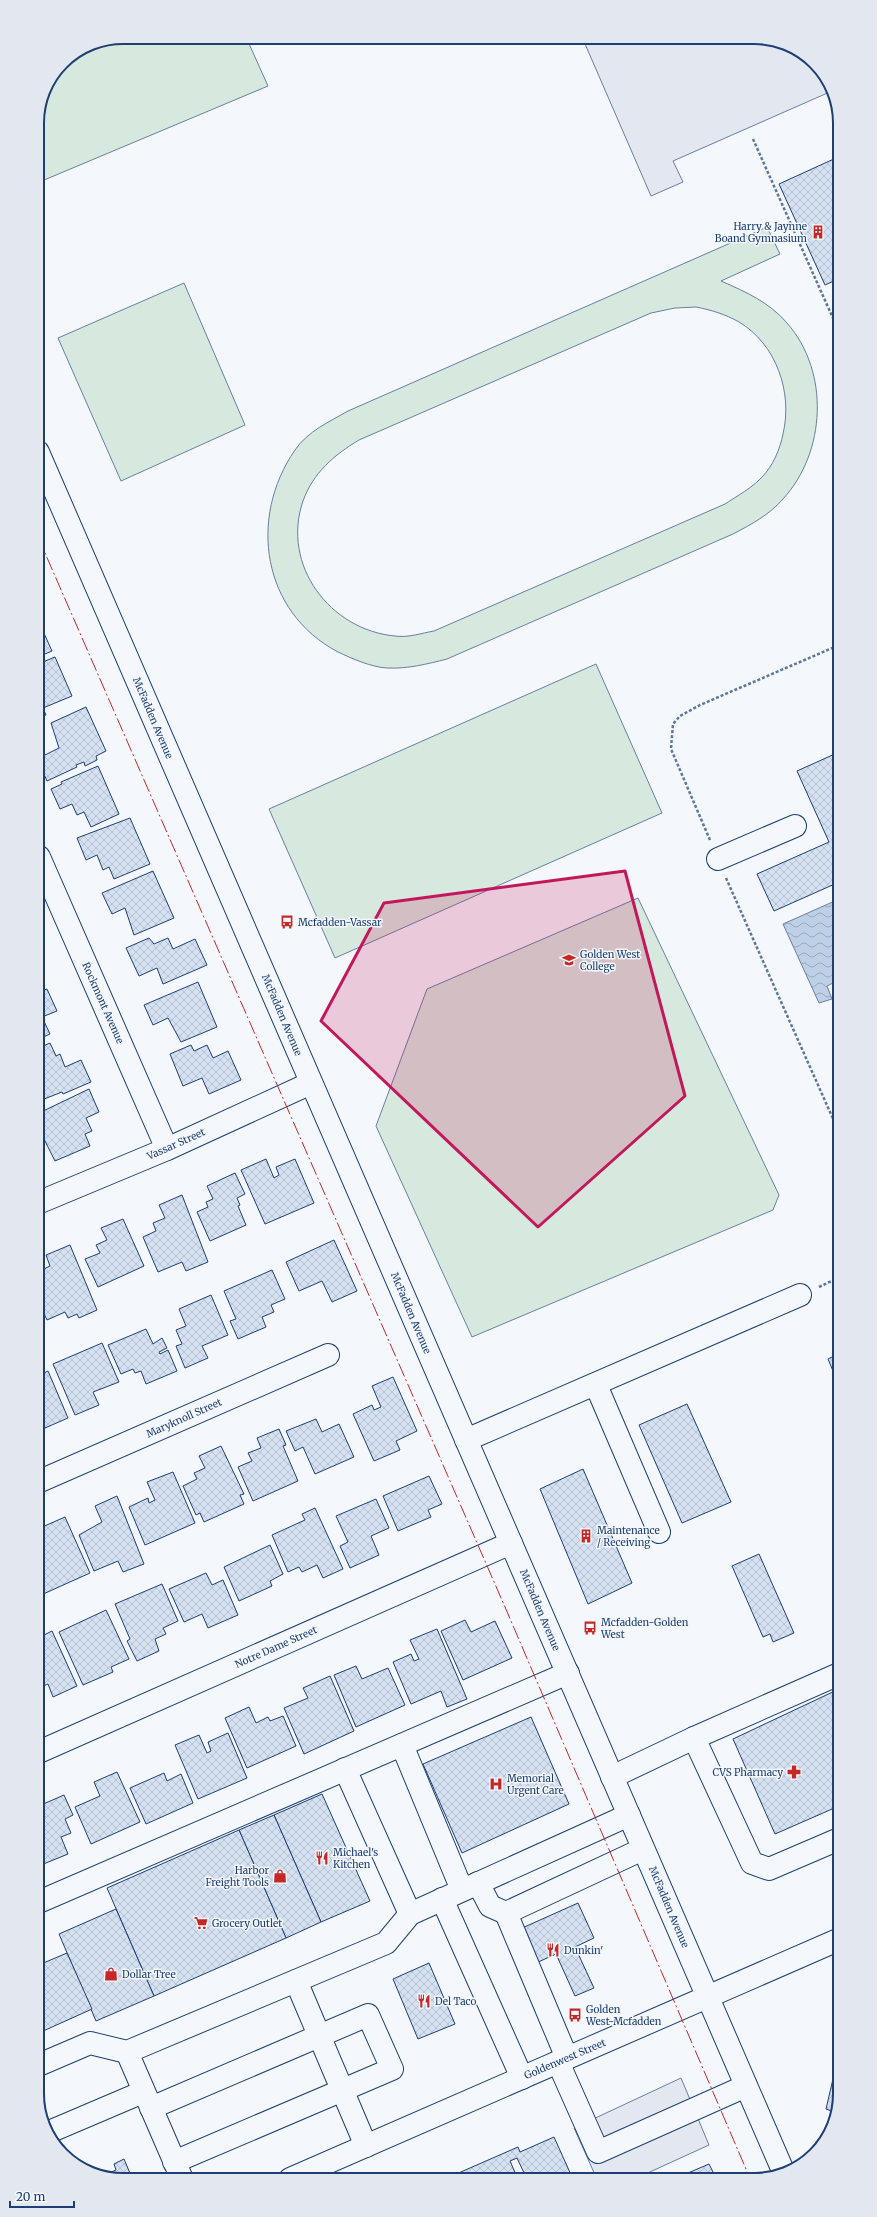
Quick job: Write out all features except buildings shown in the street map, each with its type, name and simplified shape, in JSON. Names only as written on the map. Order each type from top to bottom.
[{"type":"street","name":"McFadden Avenue","points":[[44,466],[782,2168]]},
{"type":"street","points":[[718,859],[795,826]]},
{"type":"street","name":"Rockmont Avenue","points":[[44,869],[167,1149]]},
{"type":"street","name":"Vassar Street","points":[[44,1200],[167,1149],[311,1083]]},
{"type":"street","points":[[466,1440],[596,1385],[800,1295]]},
{"type":"street","name":"Maryknoll Street","points":[[44,1479],[328,1355]]},
{"type":"street","points":[[596,1385],[660,1532]]},
{"type":"street","name":"Notre Dame Street","points":[[44,1750],[511,1543]]},
{"type":"street","points":[[44,1900],[568,1674]]},
{"type":"street","points":[[612,1777],[694,1738],[833,1677]]},
{"type":"street","points":[[694,1738],[752,1863],[770,1869],[833,1842]]},
{"type":"street","points":[[402,1745],[470,1886],[490,1906],[506,1913],[598,2152],[746,2086]]},
{"type":"street","points":[[345,1769],[410,1914]]},
{"type":"street","points":[[44,2063],[90,2042],[127,2052],[386,1943],[410,1914],[629,1815]]},
{"type":"street","points":[[506,1913],[643,1848]]},
{"type":"street","points":[[442,1899],[522,2078]]},
{"type":"street","name":"Goldenwest Street","points":[[304,2173],[833,1942]]},
{"type":"street","points":[[296,1981],[366,2146]]},
{"type":"street","points":[[53,2131],[147,2100],[368,2015],[392,2069],[343,2090],[178,2171],[147,2100],[127,2052]]},
{"type":"path","points":[[753,139],[833,318]]},
{"type":"highlighted area","points":[[625,871],[685,1096],[538,1227],[321,1021],[384,903]]},
{"type":"shaded area","points":[[123,44],[249,44],[268,86],[44,180],[44,118],[50,93],[60,75],[67,67],[75,60],[93,50]]},
{"type":"shaded area","points":[[585,44],[759,44],[775,47],[794,55],[802,60],[820,79],[827,93],[673,161],[683,182],[651,196]]},
{"type":"shaded area","points":[[767,227],[780,254],[721,281],[765,303],[787,323],[801,343],[811,365],[816,388],[817,412],[814,436],[808,459],[797,480],[778,505],[753,523],[733,534],[447,659],[417,666],[387,668],[356,660],[338,652],[312,635],[293,613],[279,588],[270,562],[268,533],[271,505],[280,477],[295,450],[306,437],[348,411]],"holes":[[[696,307],[728,317],[739,322],[752,331],[763,343],[779,370],[786,402],[783,434],[780,446],[770,468],[749,488],[725,504],[434,631],[410,636],[395,636],[371,631],[350,621],[332,608],[316,590],[305,570],[299,548],[298,525],[303,501],[312,482],[325,466],[341,452],[359,440],[651,313],[675,308]]]},
{"type":"shaded area","points":[[184,283],[245,425],[121,481],[58,338]]},
{"type":"shaded area","points":[[596,664],[662,813],[335,958],[269,809]]},
{"type":"shaded area","points":[[638,898],[779,1195],[773,1210],[472,1337],[376,1126],[427,989]]},
{"type":"shaded area","points":[[681,2078],[709,2145],[648,2173],[594,2173],[574,2128]]},
{"type":"water","points":[[833,902],[833,983],[827,986],[832,999],[819,1003],[783,924]]},
{"type":"power","points":[[44,551],[505,1607],[748,2173]]},
{"type":"place","name":"Harry & Jaynne Boand Gymnasium","points":[[818,232]]},
{"type":"place","name":"Mcfadden-Vassar","points":[[287,922]]},
{"type":"place","name":"Golden West College","points":[[569,960]]},
{"type":"place","name":"Maintenance / Receiving","points":[[586,1536]]},
{"type":"place","name":"Mcfadden-Golden West","points":[[590,1628]]},
{"type":"place","name":"CVS Pharmacy","points":[[794,1772]]},
{"type":"place","name":"Memorial Urgent Care","points":[[496,1784]]},
{"type":"place","name":"Michael's Kitchen","points":[[322,1858]]},
{"type":"place","name":"Harbor Freight Tools","points":[[280,1876]]},
{"type":"place","name":"Grocery Outlet","points":[[201,1923]]},
{"type":"place","name":"Dunkin'","points":[[553,1950]]},
{"type":"place","name":"Dollar Tree","points":[[111,1974]]},
{"type":"place","name":"Del Taco","points":[[424,2001]]},
{"type":"place","name":"Golden West-Mcfadden","points":[[575,2015]]}]
